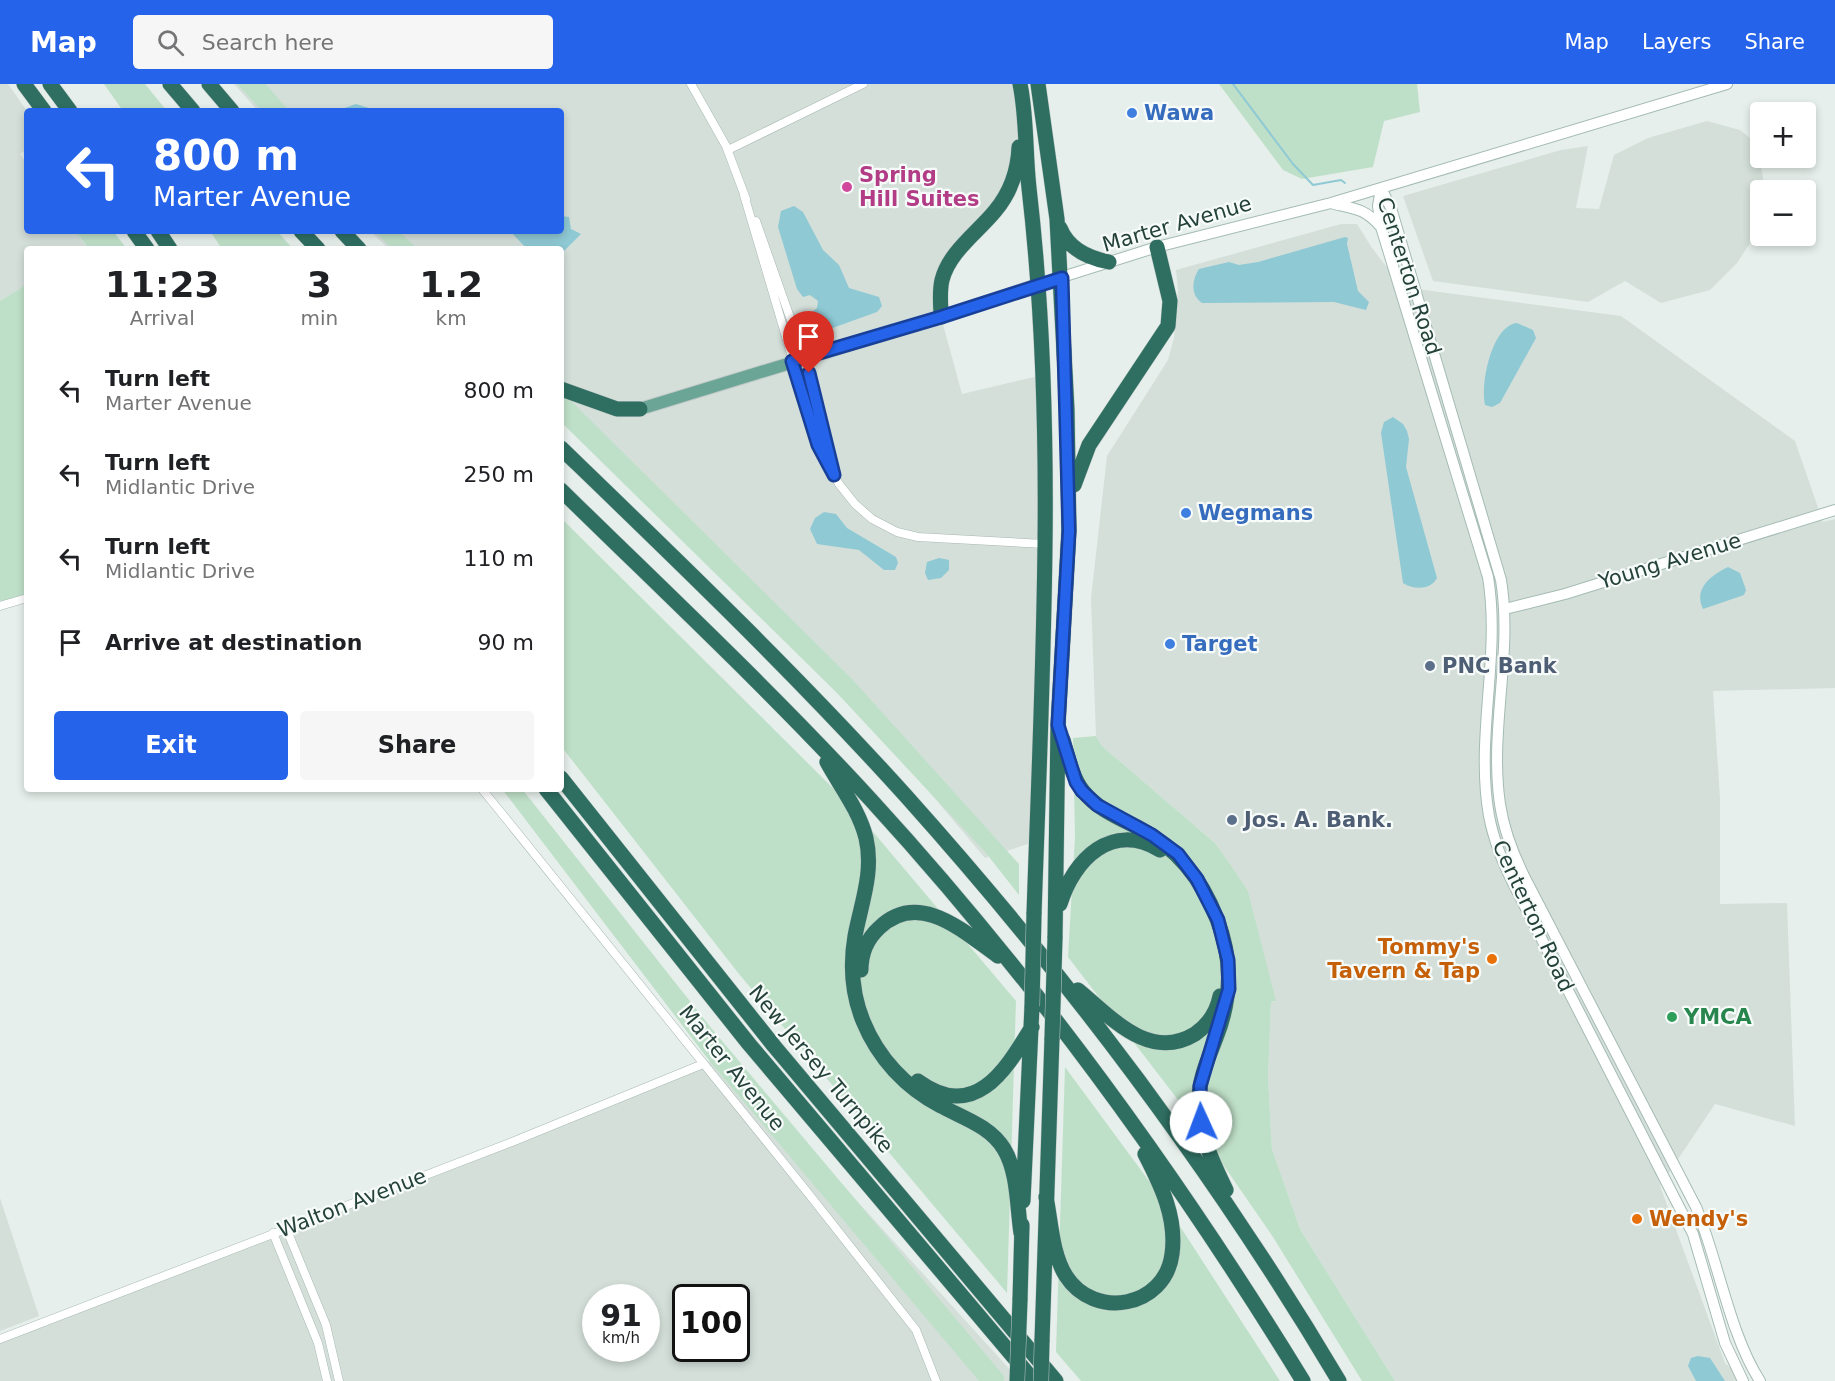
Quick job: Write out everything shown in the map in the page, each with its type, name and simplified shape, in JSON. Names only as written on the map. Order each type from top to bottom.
[{"type":"highway","points":[[24,84],[42,108]]},
{"type":"highway","points":[[50,84],[68,108]]},
{"type":"highway","points":[[170,84],[190,108]]},
{"type":"highway","points":[[209,84],[229,108]]},
{"type":"highway","points":[[1017,1381],[1032,1027],[1045,544],[1044,357],[1040,284],[1020,84]]},
{"type":"highway","points":[[1038,84],[1057,219],[1062,278],[1069,506],[1058,725],[1055,933],[1041,1381]]},
{"type":"highway","points":[[941,317],[941,288],[947,268],[962,246],[995,212],[1012,183],[1019,152],[1023,100]]},
{"type":"highway","points":[[1057,219],[1067,242],[1088,256],[1109,262]]},
{"type":"highway","points":[[304,234],[315,246]]},
{"type":"highway","points":[[345,234],[356,246]]},
{"type":"highway","points":[[1069,506],[1077,472],[1089,445],[1168,326],[1170,301],[1157,247]]},
{"type":"highway","points":[[564,390],[617,409],[640,409]]},
{"type":"highway","points":[[564,451],[792,675],[863,749],[1056,970],[1129,1066],[1246,1233],[1339,1381]]},
{"type":"highway","points":[[564,493],[817,743],[916,851],[1018,972],[1124,1111],[1222,1252],[1303,1381]]},
{"type":"highway","points":[[1058,725],[1076,782],[1082,791],[1097,805],[1152,835],[1178,854],[1197,879],[1218,920],[1228,960],[1229,989],[1217,1035],[1204,1069],[1199,1104],[1204,1138],[1210,1155],[1246,1233]]},
{"type":"highway","points":[[817,743],[850,801],[866,838],[868,876],[852,962],[854,988],[864,1023],[883,1056],[909,1086],[925,1098],[978,1125],[993,1136],[1004,1149],[1011,1164],[1022,1233]]},
{"type":"highway","name":"New Jersey Turnpike","points":[[564,782],[732,995],[1056,1381]]},
{"type":"highway","name":"New Jersey Turnpike","points":[[548,792],[749,1044],[1034,1381]]},
{"type":"highway","points":[[1055,933],[1064,891],[1071,876],[1086,858],[1105,844],[1120,840],[1150,844],[1177,863],[1198,894],[1220,950],[1221,988],[1218,1004],[1201,1030],[1173,1043],[1158,1043],[1129,1032],[1056,970]]},
{"type":"highway","points":[[1018,972],[948,920],[919,912],[893,918],[871,937],[864,950],[861,982],[871,1017],[889,1050],[912,1077],[938,1093],[952,1096],[967,1095],[992,1083],[1011,1061],[1032,1027]]},
{"type":"highway","points":[[1046,1197],[1059,1261],[1073,1285],[1083,1294],[1096,1300],[1123,1303],[1149,1293],[1159,1283],[1172,1255],[1171,1222],[1161,1187],[1124,1111]]},
{"type":"main road","name":"Marter Avenue","points":[[640,409],[941,317],[1157,247],[1331,203],[1727,84]]},
{"type":"main road","name":"Centerton Road","points":[[1381,188],[1378,206],[1381,227],[1488,577],[1493,629],[1486,783],[1489,816],[1497,846],[1516,889],[1693,1234],[1725,1343],[1743,1381]]},
{"type":"main road","name":"Centerton Road","points":[[1381,188],[1391,208],[1498,566],[1505,609],[1498,770],[1500,803],[1506,834],[1525,878],[1696,1207],[1711,1242],[1738,1335],[1760,1381]]},
{"type":"main road","points":[[1331,203],[1365,212],[1373,216],[1381,227]]},
{"type":"main road","name":"Young Avenue","points":[[1505,609],[1565,594],[1835,510]]},
{"type":"main road","points":[[1693,1234],[1704,1246],[1715,1283],[1725,1290]]},
{"type":"street","points":[[691,84],[728,150],[834,475]]},
{"type":"street","points":[[728,150],[863,84]]},
{"type":"street","points":[[744,195],[764,240],[781,295],[818,445],[834,475],[855,504],[872,519],[897,532],[918,537],[1045,544]]},
{"type":"street","points":[[0,606],[24,599]]},
{"type":"street","name":"Marter Avenue","points":[[484,792],[916,1330],[936,1381]]},
{"type":"street","name":"Walton Avenue","points":[[0,1339],[569,1120],[703,1064]]},
{"type":"street","points":[[273,1233],[310,1319],[326,1379],[338,1378],[326,1325],[286,1228]]},
{"type":"shaded area","points":[[0,84],[8,84],[25,108],[24,151],[20,154],[24,160],[24,234],[77,234],[86,246],[24,246],[24,286],[0,301]]},
{"type":"shaded area","points":[[234,84],[1020,84],[1019,136],[1012,183],[953,258],[941,317],[962,394],[1043,375],[1037,841],[985,858],[921,782],[814,665],[564,422],[564,246],[386,246],[373,234],[564,234],[564,108],[255,108]]},
{"type":"shaded area","points":[[1707,121],[1740,130],[1750,138],[1750,168],[1761,168],[1763,178],[1763,180],[1750,180],[1750,243],[1737,263],[1710,290],[1661,303],[1625,281],[1588,302],[1433,281],[1403,196],[1561,150],[1588,146],[1576,208],[1599,209],[1614,155],[1648,138]]},
{"type":"shaded area","points":[[1341,224],[1357,224],[1402,287],[1621,316],[1795,441],[1823,522],[1835,519],[1835,688],[1713,691],[1720,798],[1720,904],[1787,903],[1795,1126],[1715,1104],[1660,1186],[1725,1363],[1746,1381],[1395,1381],[1300,1229],[1272,1149],[1268,1077],[1271,1002],[1275,1002],[1248,891],[1215,843],[1102,746],[1096,736],[1091,598],[1107,456],[1168,360],[1174,338],[1178,290],[1176,270]]},
{"type":"shaded area","points":[[728,1053],[809,1148],[1013,1373],[1013,1381],[0,1381],[0,1339],[653,1086]]},
{"type":"shaded area","points":[[0,1198],[39,1316],[0,1331]]},
{"type":"green space","points":[[104,84],[145,84],[165,108],[121,108]]},
{"type":"green space","points":[[237,84],[266,84],[286,108],[259,108]]},
{"type":"green space","points":[[1219,84],[1417,84],[1420,112],[1384,121],[1373,167],[1302,179],[1283,170]]},
{"type":"green space","points":[[77,234],[115,234],[125,246],[85,246]]},
{"type":"green space","points":[[212,234],[280,234],[290,246],[220,246]]},
{"type":"green space","points":[[378,234],[401,234],[415,246],[389,246]]},
{"type":"green space","points":[[24,286],[24,599],[0,606],[0,301]]},
{"type":"green space","points":[[564,397],[568,398],[852,679],[1019,864],[1019,895],[986,853],[837,693],[564,425]]},
{"type":"green space","points":[[564,521],[852,807],[1016,1001],[1007,1293],[739,974],[564,750]]},
{"type":"green space","points":[[1096,736],[1102,746],[1215,843],[1248,891],[1276,1001],[1271,1002],[1268,1077],[1272,1149],[1300,1229],[1395,1381],[1362,1381],[1273,1237],[1182,1105],[1068,957],[1075,837],[1073,738]]},
{"type":"green space","points":[[504,792],[524,792],[712,1029],[1004,1376],[1004,1381],[979,1381],[711,1063]]},
{"type":"green space","points":[[1065,1067],[1163,1200],[1280,1381],[1081,1381],[1056,1352]]},
{"type":"water","points":[[356,104],[369,108],[345,108]]},
{"type":"water","points":[[794,206],[803,212],[823,250],[839,265],[849,288],[879,297],[882,306],[877,312],[824,331],[813,322],[812,312],[817,308],[818,301],[810,295],[803,297],[797,289],[778,227],[781,211]]},
{"type":"water","points":[[564,216],[569,217],[571,229],[581,234],[564,251],[564,246],[524,246],[513,234],[564,234]]},
{"type":"water","points":[[1348,238],[1347,244],[1358,291],[1369,302],[1366,310],[1334,302],[1202,303],[1195,296],[1194,282],[1199,269],[1229,262],[1239,265],[1258,262]]},
{"type":"water","points":[[1517,323],[1533,330],[1536,338],[1500,403],[1492,407],[1485,405],[1486,370],[1495,344],[1508,326]]},
{"type":"water","points":[[1393,417],[1403,424],[1407,431],[1409,439],[1406,467],[1437,578],[1431,585],[1422,588],[1403,583],[1381,433],[1384,422]]},
{"type":"water","points":[[824,512],[836,514],[847,528],[896,557],[898,563],[895,570],[884,570],[859,550],[817,544],[810,529],[815,518]]},
{"type":"water","points":[[939,558],[949,560],[949,570],[941,578],[928,580],[925,573],[927,562]]},
{"type":"water","points":[[1728,567],[1740,573],[1746,590],[1744,595],[1703,609],[1700,595],[1702,589],[1710,578]]},
{"type":"water","points":[[1698,1356],[1710,1358],[1725,1381],[1696,1381],[1688,1366],[1691,1358]]},
{"type":"waterway","points":[[1233,84],[1293,164],[1313,185],[1341,180],[1345,183]]},
{"type":"place","name":"Wawa","points":[[1132,113]]},
{"type":"place","name":"Spring Hill Suites","points":[[847,187]]},
{"type":"place","name":"Wegmans","points":[[1186,513]]},
{"type":"place","name":"Target","points":[[1170,644]]},
{"type":"place","name":"PNC Bank","points":[[1430,666]]},
{"type":"place","name":"Jos. A. Bank.","points":[[1232,820]]},
{"type":"place","name":"Tommy's Tavern & Tap","points":[[1492,959]]},
{"type":"place","name":"YMCA","points":[[1672,1017]]},
{"type":"place","name":"Wendy's","points":[[1637,1219]]},
{"type":"route","points":[[809,373],[824,426],[834,475],[818,445],[792,361],[1062,278],[1069,531],[1058,725],[1076,782],[1082,791],[1097,805],[1152,835],[1178,854],[1197,879],[1218,920],[1228,960],[1229,989],[1227,1004],[1200,1086],[1201,1122]]}]
